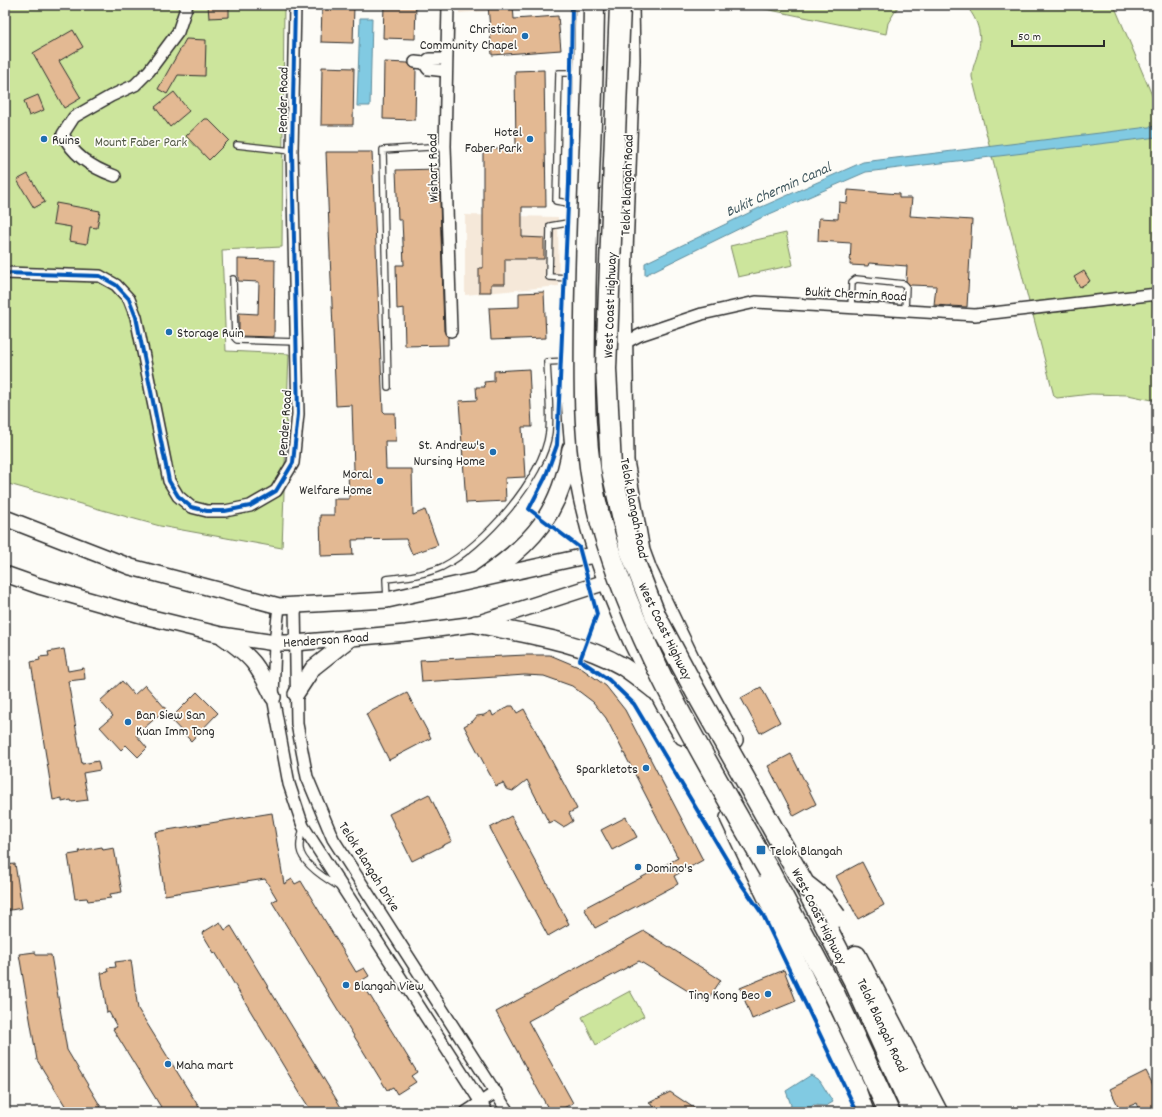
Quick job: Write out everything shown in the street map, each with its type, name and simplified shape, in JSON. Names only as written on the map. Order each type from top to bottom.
[{"type":"highway","name":"West Coast Highway","points":[[594,5],[586,238],[584,379],[590,471],[601,522],[620,586],[654,661],[834,993],[889,1112]]},
{"type":"highway","name":"West Coast Highway","points":[[620,5],[606,369],[611,467],[630,550],[656,617],[726,747],[804,884],[856,985],[913,1112]]},
{"type":"highway","points":[[627,5],[630,27]]},
{"type":"highway","points":[[804,884],[822,899],[836,917],[936,1112]]},
{"type":"main road","points":[[584,5],[577,204],[572,278],[570,361],[573,435],[579,482],[598,555],[607,582],[656,692],[715,790],[856,1087],[865,1112]]},
{"type":"main road","name":"Telok Blangah Road","points":[[630,5],[631,60],[625,197],[623,344],[625,461],[641,550],[648,570],[695,668],[837,927],[924,1112]]},
{"type":"main road","points":[[482,578],[517,552],[531,539],[545,520],[562,488],[573,435]]},
{"type":"main road","points":[[5,518],[131,567],[279,606],[387,600],[482,578],[598,555],[641,550]]},
{"type":"main road","name":"Henderson Road","points":[[5,574],[148,617],[221,635],[275,643],[295,643],[406,633],[476,624],[648,570]]},
{"type":"main road","points":[[476,624],[537,636],[583,648],[622,666],[656,692]]},
{"type":"main road","points":[[221,635],[256,663],[273,697]]},
{"type":"main road","points":[[296,694],[313,668],[351,638]]},
{"type":"main road","points":[[715,790],[716,778],[723,768],[734,762],[746,762]]},
{"type":"street","points":[[115,176],[80,158],[69,147],[63,134],[74,117],[111,96],[136,85],[178,32],[187,5]]},
{"type":"street","name":"Pender Road","points":[[5,273],[100,276],[116,285],[129,299],[136,317],[169,480],[178,496],[191,506],[207,512],[225,511],[250,506],[276,491],[293,463],[298,414],[292,151],[295,5]]},
{"type":"street","name":"Wishart Road","points":[[448,5],[446,59],[446,146],[451,331]]},
{"type":"street","points":[[446,59],[429,59],[420,63],[428,69],[446,71]]},
{"type":"street","name":"Bukit Chermin Road","points":[[570,379],[578,369],[588,362],[640,335],[702,314],[756,302],[851,309],[975,315],[1050,308],[1157,294]]},
{"type":"street","points":[[279,606],[275,643],[273,697],[289,784],[303,826],[347,892],[484,1107]]},
{"type":"street","name":"Telok Blangah Drive","points":[[295,606],[297,724],[307,776],[333,839],[508,1112]]},
{"type":"street","points":[[466,1112],[484,1107],[496,1092]]},
{"type":"lane","points":[[577,204],[556,200],[559,73],[582,73]]},
{"type":"lane","points":[[237,145],[292,151]]},
{"type":"lane","points":[[388,387],[383,150],[446,146]]},
{"type":"lane","points":[[572,278],[549,277],[550,226],[575,222]]},
{"type":"lane","points":[[233,279],[235,338],[237,340],[297,342]]},
{"type":"lane","points":[[851,309],[852,282],[856,279],[904,284],[906,286],[905,311]]},
{"type":"lane","points":[[387,600],[386,579],[420,575],[442,566],[468,549],[516,500],[530,481],[542,458],[549,432],[547,362],[570,361]]},
{"type":"lane","points":[[303,826],[300,850],[309,864],[320,875],[347,892]]},
{"type":"shaded area","points":[[459,5],[567,5],[567,6],[459,13]]},
{"type":"shaded area","points":[[465,215],[558,217],[559,286],[465,295]]},
{"type":"green space","name":"Mount Faber Park","points":[[5,5],[284,5],[282,247],[222,250],[226,351],[289,354],[282,548],[160,526],[5,483]]},
{"type":"green space","points":[[746,5],[899,5],[888,23],[886,34]]},
{"type":"green space","points":[[965,5],[1114,5],[1157,107],[1157,291],[1030,306],[972,77],[980,39],[976,21]]},
{"type":"green space","points":[[786,233],[793,265],[738,277],[730,246]]},
{"type":"green space","points":[[1157,300],[1157,401],[1128,395],[1091,394],[1057,398],[1054,396],[1033,315]]},
{"type":"green space","points":[[630,991],[644,1016],[596,1045],[582,1017]]},
{"type":"water","points":[[360,18],[372,18],[370,106],[357,106]]},
{"type":"water","points":[[1157,126],[1157,137],[866,172],[765,216],[645,275],[645,263],[759,208],[863,162]]},
{"type":"water","points":[[811,1075],[820,1081],[833,1102],[826,1106],[813,1105],[806,1112],[789,1112],[791,1105],[786,1091]]},
{"type":"building","points":[[208,5],[229,5],[229,17],[209,18]]},
{"type":"building","points":[[322,5],[354,5],[353,43],[321,42]]},
{"type":"building","points":[[384,5],[416,5],[415,39],[383,38]]},
{"type":"building","name":"Christian Community Chapel","points":[[488,5],[513,5],[514,19],[558,16],[561,50],[492,55]]},
{"type":"building","points":[[73,30],[83,47],[59,61],[81,98],[64,108],[33,53]]},
{"type":"building","points":[[186,39],[206,40],[205,76],[178,75],[167,94],[158,89]]},
{"type":"building","points":[[384,62],[408,63],[411,67],[416,69],[415,120],[383,119]]},
{"type":"building","points":[[322,67],[354,68],[353,125],[321,125]]},
{"type":"building","points":[[544,70],[546,207],[522,207],[522,237],[544,238],[544,259],[505,259],[505,284],[491,284],[491,292],[479,292],[479,268],[483,268],[483,149],[516,148],[515,71]]},
{"type":"building","points":[[174,92],[189,111],[170,127],[155,107]]},
{"type":"building","points":[[38,95],[44,110],[29,116],[24,101]]},
{"type":"building","points":[[204,119],[208,119],[229,140],[209,160],[186,136]]},
{"type":"building","points":[[326,152],[372,152],[383,411],[385,413],[395,413],[396,441],[385,441],[386,469],[412,469],[413,515],[425,510],[438,545],[412,554],[406,539],[352,540],[353,555],[321,556],[320,515],[334,515],[334,499],[349,499],[348,471],[354,470],[352,405],[336,406]]},
{"type":"building","points":[[439,169],[444,331],[448,337],[448,345],[405,346],[404,308],[397,309],[396,265],[404,265],[402,220],[398,220],[396,170]]},
{"type":"building","points":[[28,174],[45,202],[34,208],[17,180]]},
{"type":"building","points":[[848,190],[899,194],[899,198],[912,198],[910,216],[972,220],[967,307],[934,305],[936,286],[910,285],[906,281],[907,266],[869,263],[868,266],[850,265],[851,243],[818,241],[819,218],[838,219],[839,202],[847,203]]},
{"type":"building","points":[[56,203],[100,211],[97,228],[90,227],[87,244],[69,241],[71,227],[53,224]]},
{"type":"building","points":[[238,259],[275,260],[274,337],[239,336],[239,313],[258,314],[259,282],[238,281]]},
{"type":"building","points":[[1084,271],[1090,281],[1080,287],[1074,277]]},
{"type":"building","points":[[544,292],[546,338],[491,340],[489,308],[519,307],[519,293]]},
{"type":"building","name":"St. Andrew's Nursing Home","points":[[529,369],[532,427],[522,427],[525,477],[505,478],[506,501],[466,503],[459,401],[477,400],[476,387],[485,387],[484,382],[494,381],[494,371]]},
{"type":"building","points":[[64,649],[68,671],[84,668],[85,679],[68,681],[82,764],[98,761],[100,770],[83,773],[88,800],[72,802],[71,800],[62,802],[62,798],[53,800],[31,662],[40,660],[39,657],[49,656],[48,652]]},
{"type":"building","points":[[550,655],[581,668],[606,686],[625,710],[703,860],[674,876],[678,884],[595,928],[584,908],[678,858],[606,718],[593,702],[572,686],[544,676],[525,675],[422,682],[420,660]]},
{"type":"building","name":"Ban Siew San Kuan Imm Tong","points":[[122,681],[134,695],[145,685],[166,709],[136,735],[147,748],[138,757],[126,745],[121,750],[100,727],[113,716],[100,701]]},
{"type":"building","points":[[761,687],[780,722],[760,733],[741,698]]},
{"type":"building","points":[[197,692],[218,713],[191,741],[170,719]]},
{"type":"building","points":[[407,693],[431,738],[389,760],[366,714]]},
{"type":"building","points":[[509,706],[513,706],[517,713],[524,709],[577,809],[569,813],[573,821],[563,827],[554,821],[549,823],[527,780],[513,791],[506,789],[503,783],[496,786],[464,726],[473,721],[477,716],[484,715],[491,711],[493,716]]},
{"type":"building","points":[[791,754],[816,804],[794,816],[768,766]]},
{"type":"building","points":[[429,794],[452,841],[412,861],[389,814]]},
{"type":"building","points":[[272,813],[284,884],[292,879],[295,884],[301,881],[356,972],[364,968],[369,976],[361,981],[417,1072],[411,1076],[416,1082],[397,1094],[393,1087],[387,1090],[272,902],[277,899],[265,879],[165,895],[155,832]]},
{"type":"building","points":[[511,816],[569,924],[548,936],[490,828]]},
{"type":"building","points":[[626,817],[637,837],[612,850],[601,830]]},
{"type":"building","points":[[102,847],[103,850],[114,848],[122,892],[110,894],[111,898],[88,901],[87,898],[75,899],[68,855],[80,853],[79,851]]},
{"type":"building","points":[[862,862],[884,905],[858,919],[836,876]]},
{"type":"building","points":[[15,864],[22,908],[5,911],[5,865]]},
{"type":"building","points":[[220,922],[225,930],[231,926],[344,1112],[312,1112],[202,933]]},
{"type":"building","points":[[644,931],[721,980],[706,1002],[639,961],[528,1021],[573,1103],[556,1112],[550,1112],[496,1012]]},
{"type":"building","points":[[35,952],[36,955],[51,955],[67,1050],[101,1107],[98,1109],[100,1112],[69,1112],[37,1060],[19,954]]},
{"type":"building","points":[[131,960],[138,1009],[202,1112],[164,1112],[113,1029],[117,1027],[109,1012],[107,1013],[101,973],[108,972],[107,968],[116,967],[115,962]]},
{"type":"building","name":"Ting Kong Beo","points":[[784,970],[796,1001],[752,1019],[740,988]]},
{"type":"building","points":[[1146,1071],[1157,1093],[1157,1112],[1141,1112],[1137,1103],[1120,1110],[1110,1089]]},
{"type":"building","points":[[670,1092],[700,1112],[661,1112],[649,1103]]},
{"type":"cycle path","points":[[5,273],[100,276],[116,285],[129,299],[136,317],[169,481],[178,496],[191,507],[207,511],[225,511],[250,506],[276,491],[293,463],[298,414],[292,151],[295,5]]},
{"type":"cycle path","points":[[572,5],[569,183],[557,445],[545,478],[529,509],[579,547],[597,614],[580,660],[609,680],[634,704],[740,882],[763,915],[857,1112]]},
{"type":"place","name":"Christian Community Chapel","points":[[525,36]]},
{"type":"place","name":"Ruins","points":[[44,139]]},
{"type":"place","name":"Hotel Faber Park","points":[[530,139]]},
{"type":"place","name":"Storage Ruin","points":[[169,332]]},
{"type":"place","name":"St. Andrew's Nursing Home","points":[[493,452]]},
{"type":"place","name":"Moral Welfare Home","points":[[380,481]]},
{"type":"place","name":"Ban Siew San Kuan Imm Tong","points":[[128,722]]},
{"type":"place","name":"Sparkletots","points":[[646,768]]},
{"type":"place","name":"Telok Blangah","points":[[761,850]]},
{"type":"place","name":"Domino's","points":[[638,867]]},
{"type":"place","name":"Blangah View","points":[[346,985]]},
{"type":"place","name":"Ting Kong Beo","points":[[768,994]]},
{"type":"place","name":"Maha mart","points":[[168,1064]]},
{"type":"water label","name":"Bukit Chermin Canal","points":[[778,189]]}]
